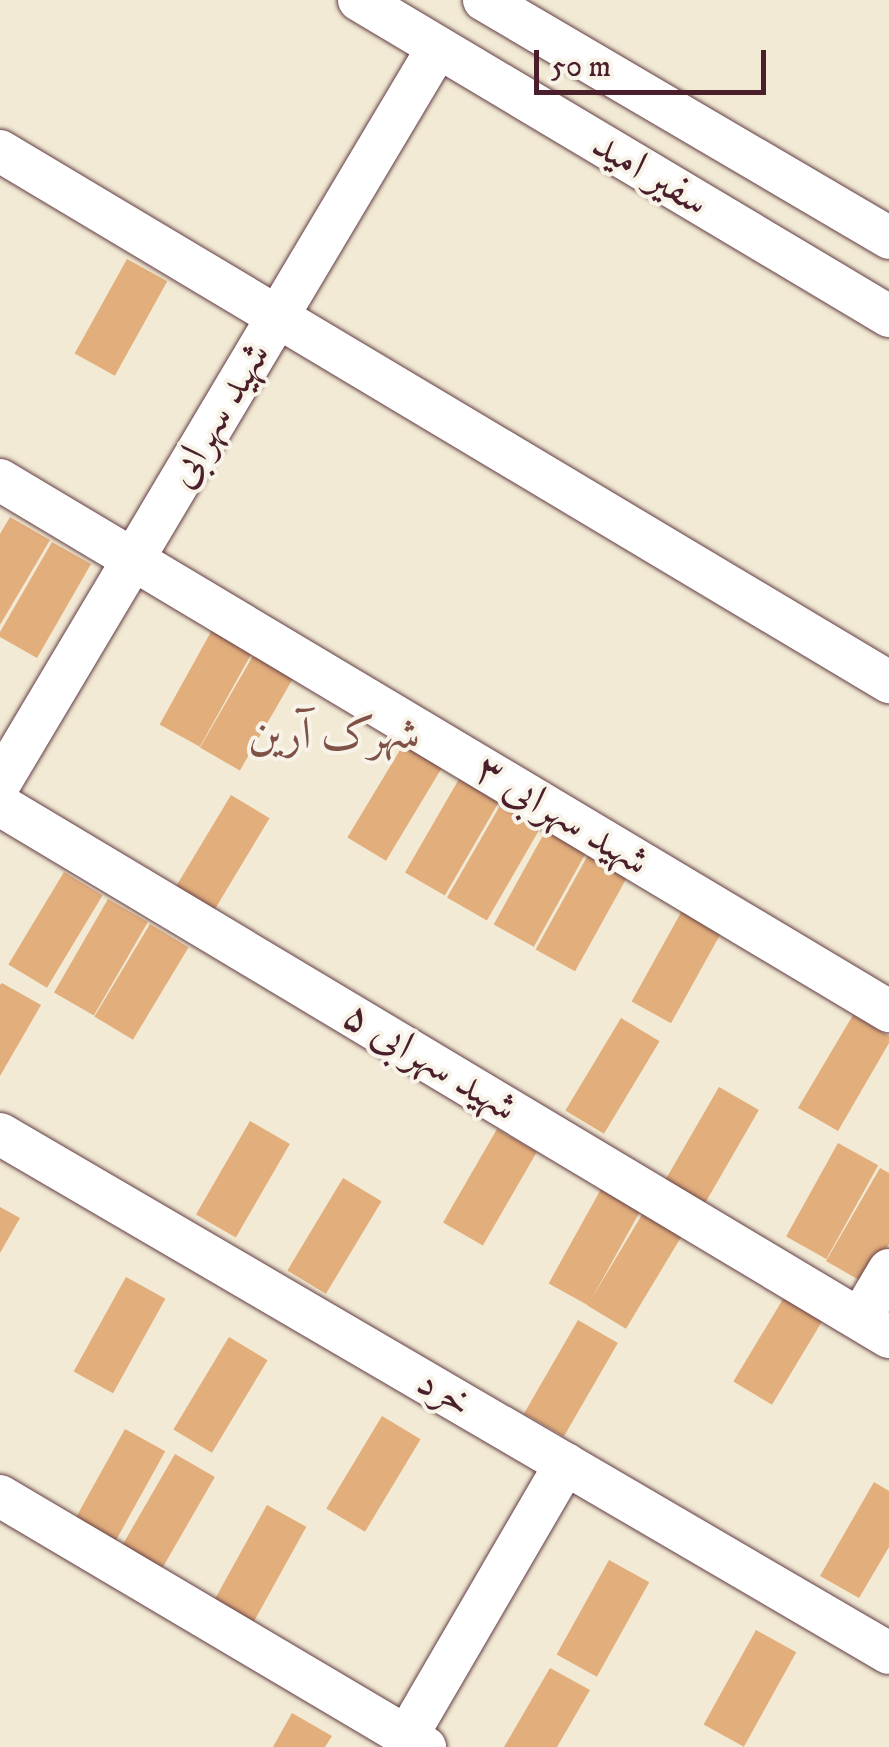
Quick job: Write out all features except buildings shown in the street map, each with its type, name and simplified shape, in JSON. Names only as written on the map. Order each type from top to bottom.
[{"type":"street","name":"سفیر امید","points":[[359,0],[889,316]]},
{"type":"street","name":"سفیر امید","points":[[484,0],[889,238]]},
{"type":"street","name":"شهید سهرابی","points":[[0,783],[438,47]]},
{"type":"street","points":[[0,151],[889,682]]},
{"type":"street","name":"شهید سهرابی ۳","points":[[0,480],[889,1011]]},
{"type":"street","name":"شهید سهرابی ۵","points":[[0,804],[874,1328]]},
{"type":"street","name":"خرد","points":[[0,1134],[889,1653]]},
{"type":"street","points":[[874,1328],[889,1270]]},
{"type":"street","points":[[0,1496],[416,1742],[565,1464]]},
{"type":"district","name":"شهرک آرین","points":[[334,736]]}]
